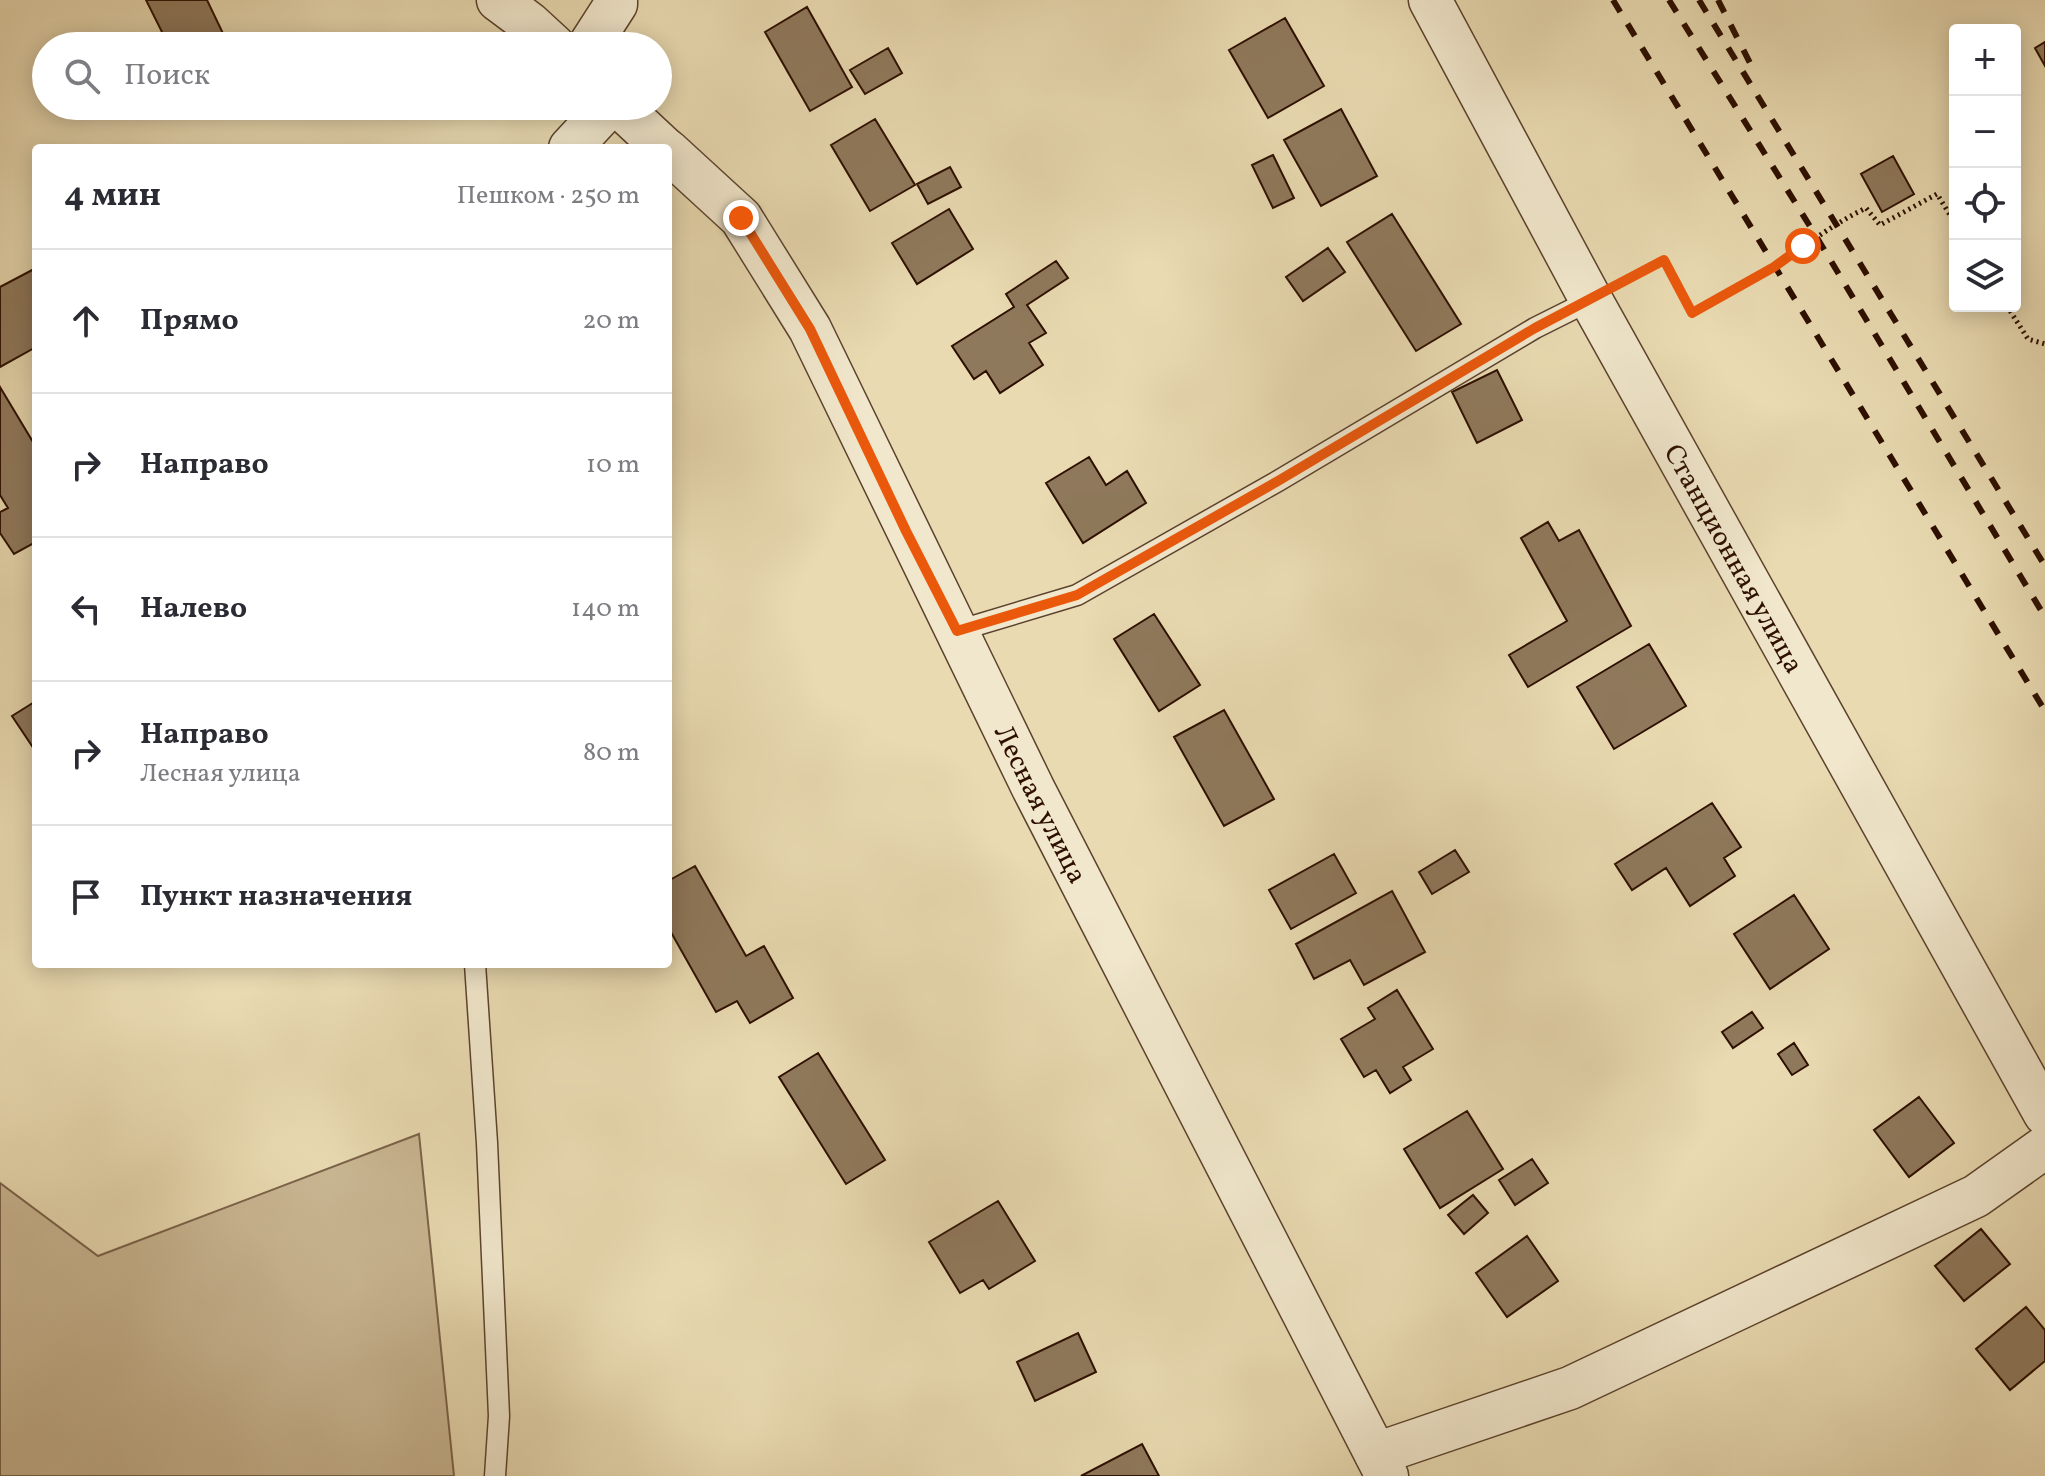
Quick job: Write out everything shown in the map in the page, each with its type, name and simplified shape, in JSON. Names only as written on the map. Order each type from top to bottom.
[{"type":"street","points":[[498,0],[539,32]]},
{"type":"street","points":[[598,32],[616,0]]},
{"type":"street","name":"Станционная улица","points":[[1430,0],[1591,300],[2045,1114]]},
{"type":"street","points":[[574,144],[596,120]]},
{"type":"street","name":"Лесная улица","points":[[634,120],[660,144]]},
{"type":"street","name":"Лесная улица","points":[[672,155],[741,218],[810,329],[1033,788],[1382,1465]]},
{"type":"street","points":[[1382,1465],[1570,1388],[1976,1196],[2045,1147]]},
{"type":"lane","points":[[957,631],[1077,595],[1278,481],[1535,328],[1591,300]]},
{"type":"lane","points":[[475,968],[488,1159],[499,1416],[495,1476]]},
{"type":"path","points":[[1591,300],[1664,260],[1692,313],[1774,267],[1837,223],[1866,208],[1880,225],[1937,194],[1949,213]]},
{"type":"path","points":[[2011,312],[2028,339],[2045,344]]},
{"type":"shaded area","points":[[419,1134],[454,1476],[0,1476],[0,1183],[98,1256]]},
{"type":"building","points":[[146,0],[207,0],[222,32],[162,32]]},
{"type":"building","points":[[807,7],[852,87],[810,111],[765,32]]},
{"type":"building","points":[[1285,18],[1324,86],[1268,118],[1229,50]]},
{"type":"building","points":[[2045,42],[2045,66],[2035,48]]},
{"type":"building","points":[[888,48],[902,73],[865,94],[850,70]]},
{"type":"building","points":[[1341,109],[1377,176],[1321,206],[1284,140]]},
{"type":"building","points":[[875,119],[915,185],[870,211],[831,145]]},
{"type":"building","points":[[1273,155],[1294,198],[1273,208],[1252,165]]},
{"type":"building","points":[[1893,156],[1914,194],[1882,212],[1861,174]]},
{"type":"building","points":[[950,167],[961,187],[928,204],[917,184]]},
{"type":"building","points":[[949,209],[973,249],[917,284],[892,243]]},
{"type":"building","points":[[1392,214],[1461,324],[1416,351],[1347,242]]},
{"type":"building","points":[[1328,248],[1345,272],[1303,301],[1286,277]]},
{"type":"building","points":[[1056,261],[1068,278],[1027,305],[1046,333],[1029,343],[1043,365],[1000,393],[986,371],[974,379],[952,346],[1014,307],[1006,294]]},
{"type":"building","points":[[32,270],[32,349],[0,367],[0,287]]},
{"type":"building","points":[[1497,370],[1522,420],[1477,443],[1452,392]]},
{"type":"building","points":[[0,387],[32,440],[32,544],[14,554],[0,533],[0,512],[8,508],[0,495]]},
{"type":"building","points":[[1089,457],[1106,485],[1127,471],[1146,503],[1083,543],[1046,483]]},
{"type":"building","points":[[1548,522],[1559,541],[1579,530],[1631,626],[1528,687],[1509,655],[1567,621],[1521,538]]},
{"type":"building","points":[[1154,614],[1200,685],[1159,711],[1114,639]]},
{"type":"building","points":[[1649,644],[1686,706],[1614,749],[1577,687]]},
{"type":"building","points":[[32,704],[32,746],[12,716]]},
{"type":"building","points":[[1224,710],[1274,799],[1224,826],[1174,737]]},
{"type":"building","points":[[1712,803],[1741,847],[1724,858],[1735,876],[1690,906],[1666,868],[1632,890],[1615,864]]},
{"type":"building","points":[[1455,850],[1469,872],[1432,894],[1419,872]]},
{"type":"building","points":[[1334,854],[1356,893],[1291,929],[1269,890]]},
{"type":"building","points":[[695,866],[746,956],[764,946],[793,998],[750,1023],[737,1001],[716,1012],[672,934],[672,879]]},
{"type":"building","points":[[1392,891],[1425,952],[1364,985],[1350,960],[1314,979],[1296,944]]},
{"type":"building","points":[[1794,895],[1829,949],[1770,989],[1734,934]]},
{"type":"building","points":[[1397,990],[1433,1049],[1403,1067],[1411,1080],[1390,1093],[1376,1070],[1364,1077],[1341,1039],[1375,1019],[1368,1008]]},
{"type":"building","points":[[1752,1012],[1763,1028],[1733,1048],[1722,1032]]},
{"type":"building","points":[[1794,1043],[1808,1065],[1792,1075],[1778,1054]]},
{"type":"building","points":[[818,1053],[885,1160],[846,1184],[779,1077]]},
{"type":"building","points":[[1919,1097],[1954,1143],[1909,1177],[1874,1130]]},
{"type":"building","points":[[1467,1111],[1503,1169],[1440,1208],[1404,1149]]},
{"type":"building","points":[[1532,1159],[1548,1183],[1515,1205],[1499,1180]]},
{"type":"building","points":[[1473,1195],[1488,1213],[1464,1234],[1448,1215]]},
{"type":"building","points":[[998,1201],[1035,1261],[989,1289],[983,1280],[960,1293],[929,1242]]},
{"type":"building","points":[[1981,1229],[2010,1264],[1964,1301],[1935,1266]]},
{"type":"building","points":[[1527,1236],[1558,1281],[1507,1317],[1476,1273]]},
{"type":"building","points":[[2026,1307],[2045,1330],[2045,1361],[2010,1390],[1976,1349]]},
{"type":"building","points":[[1078,1333],[1096,1372],[1035,1401],[1017,1362]]},
{"type":"building","points":[[1142,1444],[1159,1476],[1081,1476]]},
{"type":"railway","points":[[1613,0],[2045,711]]},
{"type":"railway","points":[[1669,0],[1816,236],[2045,617]]},
{"type":"railway","points":[[1699,0],[2045,566]]},
{"type":"railway","points":[[1718,0],[1750,63]]},
{"type":"route","points":[[741,218],[810,329],[957,631],[1077,595],[1278,481],[1535,328],[1664,260],[1692,313],[1774,267],[1803,246]]}]
